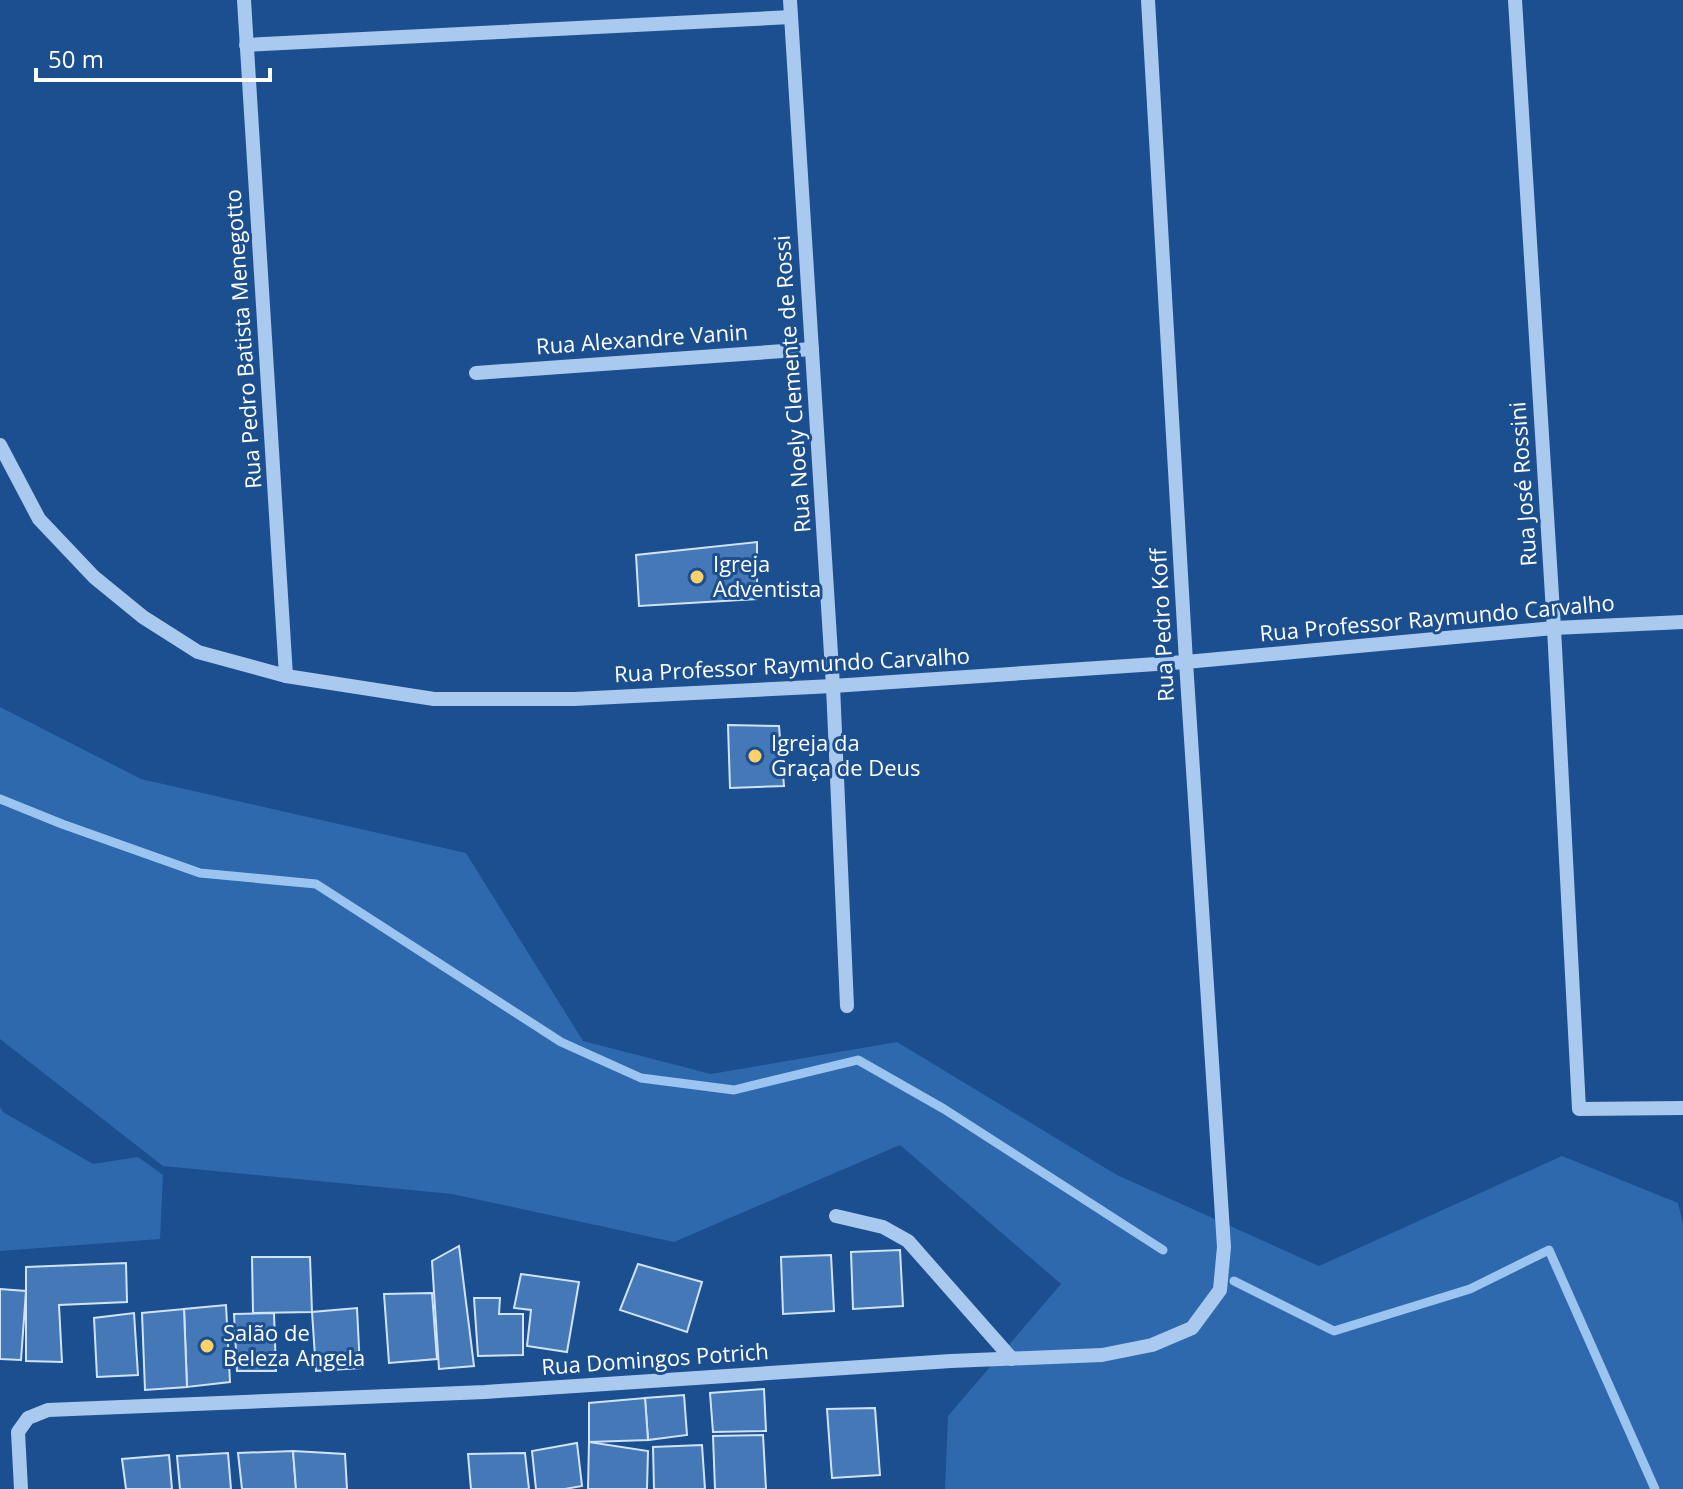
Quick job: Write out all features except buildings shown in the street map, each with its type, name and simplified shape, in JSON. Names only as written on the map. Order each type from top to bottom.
[{"type":"street","name":"Rua Pedro Batista Menegotto","points":[[244,0],[286,676]]},
{"type":"street","name":"Rua Noely Clemente de Rossi","points":[[790,0],[833,686],[847,1006]]},
{"type":"street","name":"Rua Pedro Koff","points":[[1148,0],[1224,1247]]},
{"type":"street","name":"Rua José Rossini","points":[[1515,0],[1554,628],[1579,1109],[1683,1108]]},
{"type":"street","points":[[246,45],[791,17]]},
{"type":"street","name":"Rua Alexandre Vanin","points":[[476,373],[812,349]]},
{"type":"street","name":"Rua Professor Raymundo Carvalho","points":[[0,445],[39,519],[94,577],[143,617],[198,652],[286,676],[434,699],[574,699],[833,686],[1186,662],[1554,628],[1683,622]]},
{"type":"street","points":[[836,1216],[883,1227],[908,1241],[1012,1359]]},
{"type":"street","name":"Rua Domingos Potrich","points":[[21,1489],[18,1432],[28,1418],[48,1410],[485,1392],[1102,1355],[1152,1345],[1192,1328],[1220,1290],[1224,1247]]},
{"type":"shaded area","points":[[0,707],[141,779],[466,853],[583,1041],[711,1074],[897,1042],[1117,1175],[1319,1266],[1562,1156],[1678,1203],[1683,1224],[1683,1489],[945,1489],[948,1416],[1061,1284],[900,1145],[674,1242],[452,1194],[163,1166],[0,1039]]},
{"type":"shaded area","points":[[0,1107],[3,1112],[93,1164],[138,1157],[163,1175],[160,1239],[0,1251]]},
{"type":"waterway","points":[[0,799],[200,873],[316,884],[561,1042],[641,1078],[734,1090],[858,1060],[944,1109],[1163,1250]]},
{"type":"waterway","points":[[1234,1281],[1334,1331],[1470,1289],[1549,1250],[1655,1489]]},
{"type":"place","name":"Igreja Adventista","points":[[697,577]]},
{"type":"place","name":"Igreja da Graça de Deus","points":[[755,756]]},
{"type":"place","name":"Salão de Beleza Angela","points":[[207,1346]]}]
